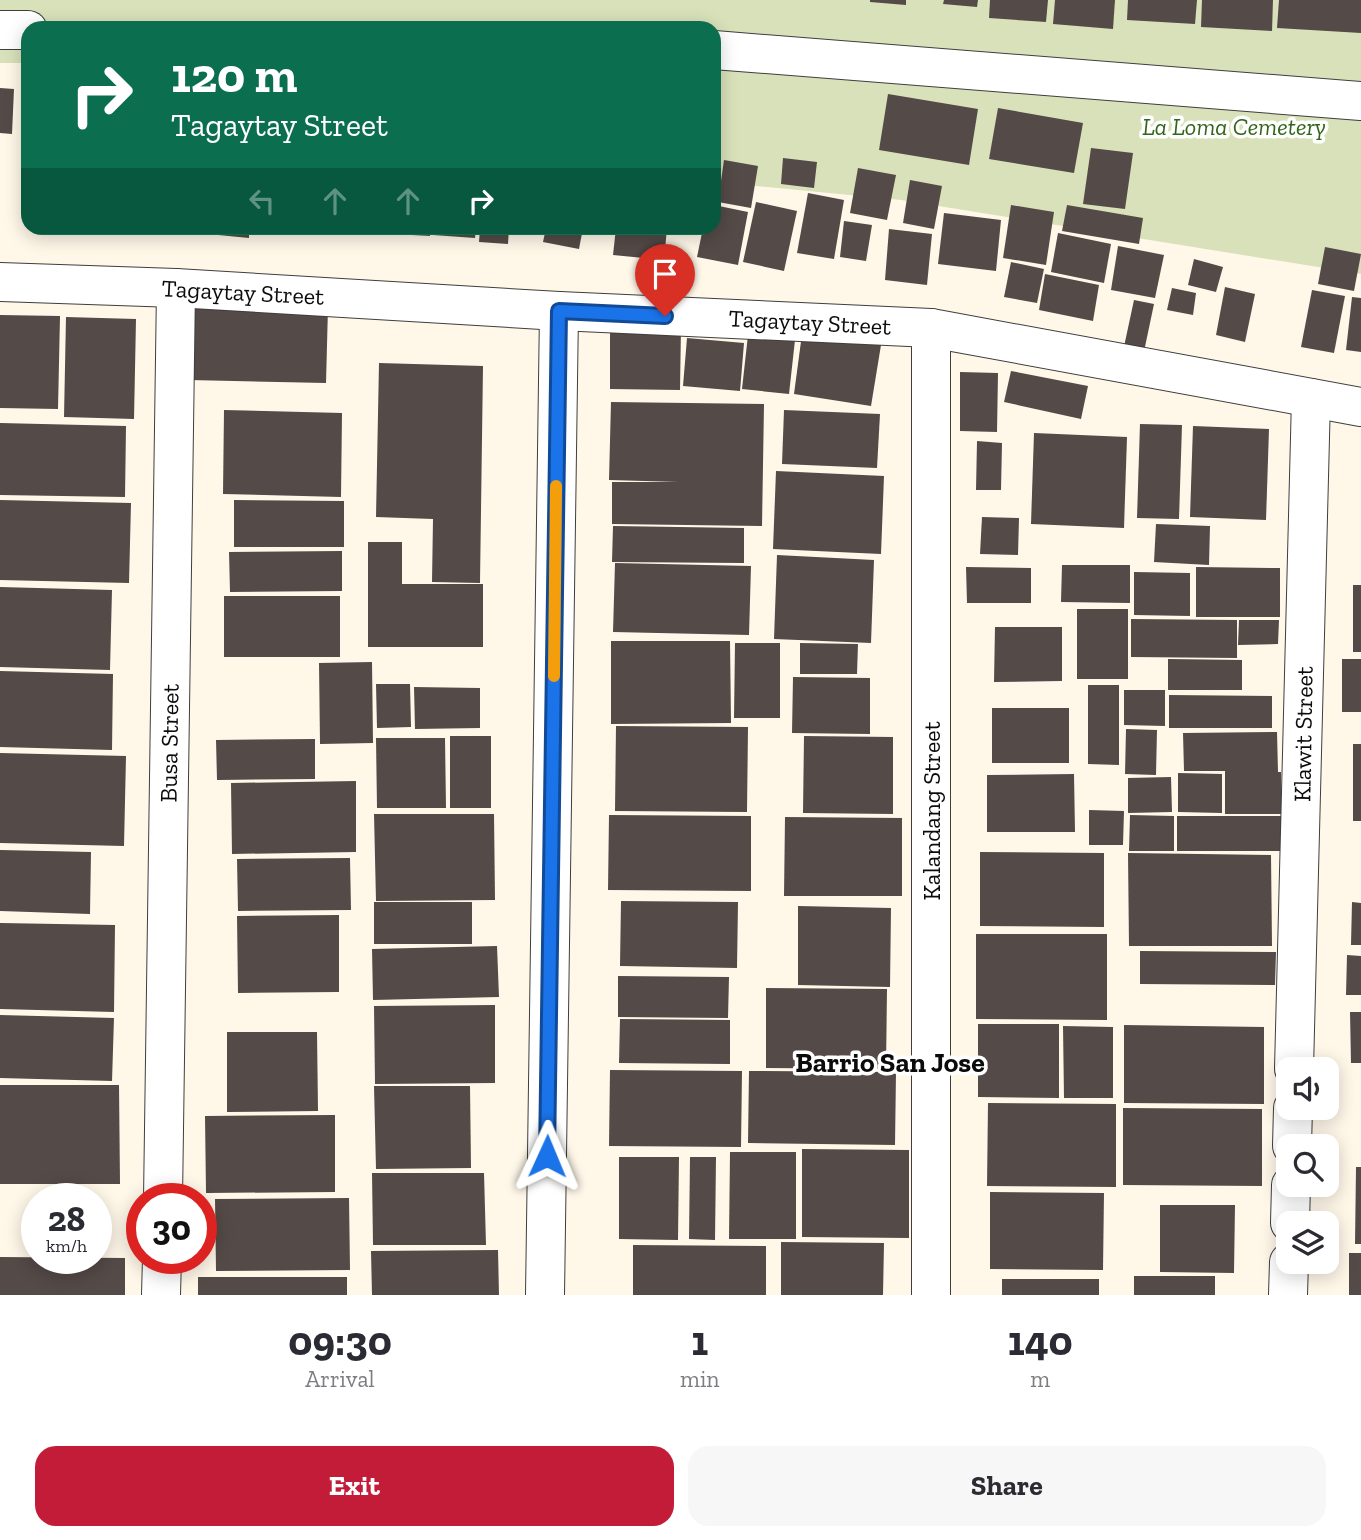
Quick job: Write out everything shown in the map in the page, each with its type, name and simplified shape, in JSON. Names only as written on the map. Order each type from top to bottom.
[{"type":"street","points":[[0,30],[21,30]]},
{"type":"street","points":[[721,51],[1361,102]]},
{"type":"street","name":"Tagaytay Street","points":[[0,282],[176,288],[559,311],[931,328],[1361,407]]},
{"type":"street","name":"Busa Street","points":[[163,1183],[176,288]]},
{"type":"street","points":[[545,1295],[559,311]]},
{"type":"street","name":"Kalandang Street","points":[[931,328],[931,1295]]},
{"type":"street","name":"Klawit Street","points":[[1294,1057],[1311,398]]},
{"type":"street","points":[[161,1295],[162,1274]]},
{"type":"street","points":[[1288,1295],[1289,1274]]},
{"type":"green space","name":"La Loma Cemetery","points":[[0,0],[1361,0],[1361,274],[901,200],[721,183],[721,21],[21,21],[21,63],[0,63]]},
{"type":"building","points":[[906,0],[906,5],[870,2]]},
{"type":"building","points":[[944,0],[978,0],[977,7],[943,4]]},
{"type":"building","points":[[990,0],[1048,0],[1046,22],[989,18]]},
{"type":"building","points":[[1055,0],[1115,0],[1113,29],[1053,24]]},
{"type":"building","points":[[1128,0],[1197,0],[1195,24],[1127,20]]},
{"type":"building","points":[[1202,0],[1273,0],[1272,31],[1201,27]]},
{"type":"building","points":[[1279,0],[1361,0],[1361,33],[1277,28]]},
{"type":"building","points":[[0,88],[14,89],[12,134],[0,133]]},
{"type":"building","points":[[888,94],[978,109],[969,165],[879,150]]},
{"type":"building","points":[[998,108],[1083,123],[1074,173],[989,159]]},
{"type":"building","points":[[1091,148],[1133,153],[1125,209],[1083,204]]},
{"type":"building","points":[[783,158],[817,162],[814,188],[781,184]]},
{"type":"building","points":[[724,160],[758,166],[751,208],[721,203]]},
{"type":"building","points":[[858,168],[896,175],[887,220],[850,213]]},
{"type":"building","points":[[910,180],[942,186],[934,229],[903,223]]},
{"type":"building","points":[[808,193],[844,200],[834,259],[797,253]]},
{"type":"building","points":[[756,202],[797,211],[784,271],[743,262]]},
{"type":"building","points":[[1011,205],[1054,212],[1046,265],[1003,258]]},
{"type":"building","points":[[1067,205],[1143,218],[1139,244],[1062,231]]},
{"type":"building","points":[[721,206],[748,212],[738,265],[697,257],[702,235],[721,235]]},
{"type":"building","points":[[944,213],[1001,220],[996,271],[938,264]]},
{"type":"building","points":[[844,221],[872,225],[866,261],[840,257]]},
{"type":"building","points":[[889,229],[932,234],[927,285],[885,280]]},
{"type":"building","points":[[1058,233],[1111,244],[1104,283],[1051,272]]},
{"type":"building","points":[[218,235],[249,235],[249,238]]},
{"type":"building","points":[[433,235],[475,235],[475,238]]},
{"type":"building","points":[[480,235],[509,235],[508,244],[479,242]]},
{"type":"building","points":[[544,235],[582,235],[579,249],[543,242]]},
{"type":"building","points":[[615,235],[666,235],[664,260],[613,255]]},
{"type":"building","points":[[1118,246],[1164,255],[1155,298],[1111,290]]},
{"type":"building","points":[[1325,247],[1361,254],[1354,291],[1318,284]]},
{"type":"building","points":[[1194,259],[1223,267],[1216,292],[1188,285]]},
{"type":"building","points":[[1011,262],[1044,269],[1037,303],[1004,297]]},
{"type":"building","points":[[1045,274],[1099,285],[1093,321],[1039,310]]},
{"type":"building","points":[[1225,287],[1255,294],[1245,342],[1216,335]]},
{"type":"building","points":[[1172,288],[1196,293],[1193,315],[1167,310]]},
{"type":"building","points":[[1312,290],[1345,296],[1334,353],[1301,347]]},
{"type":"building","points":[[1352,297],[1361,298],[1361,352],[1346,350]]},
{"type":"building","points":[[1134,300],[1154,304],[1142,361],[1122,356]]},
{"type":"building","points":[[191,304],[328,307],[326,383],[189,380]]},
{"type":"building","points":[[0,315],[60,316],[58,409],[0,408]]},
{"type":"building","points":[[66,317],[136,319],[134,419],[64,417]]},
{"type":"building","points":[[610,326],[681,327],[680,390],[610,389]]},
{"type":"building","points":[[749,326],[796,331],[789,394],[742,389]]},
{"type":"building","points":[[802,334],[881,345],[871,406],[794,394]]},
{"type":"building","points":[[687,338],[744,343],[740,391],[683,386]]},
{"type":"building","points":[[379,363],[483,366],[480,583],[432,582],[433,519],[376,517]]},
{"type":"building","points":[[1011,371],[1088,386],[1081,419],[1004,402]]},
{"type":"building","points":[[960,372],[998,373],[997,432],[960,431]]},
{"type":"building","points":[[611,402],[764,404],[762,526],[612,524],[612,482],[678,482],[609,480]]},
{"type":"building","points":[[224,410],[342,413],[341,497],[223,494]]},
{"type":"building","points":[[784,410],[880,414],[877,468],[782,464]]},
{"type":"building","points":[[0,423],[126,426],[125,497],[0,495]]},
{"type":"building","points":[[1140,424],[1182,425],[1179,519],[1137,518]]},
{"type":"building","points":[[1193,426],[1269,429],[1266,520],[1190,517]]},
{"type":"building","points":[[1034,433],[1127,437],[1124,528],[1031,524]]},
{"type":"building","points":[[977,441],[1002,443],[1001,490],[976,490]]},
{"type":"building","points":[[776,471],[884,476],[881,554],[773,549]]},
{"type":"building","points":[[0,500],[131,503],[129,583],[0,580]]},
{"type":"building","points":[[234,500],[344,501],[344,547],[234,547]]},
{"type":"building","points":[[982,517],[1019,518],[1018,555],[980,554]]},
{"type":"building","points":[[1156,524],[1210,526],[1209,565],[1154,562]]},
{"type":"building","points":[[613,526],[744,528],[744,563],[612,562]]},
{"type":"building","points":[[368,542],[402,542],[402,584],[483,584],[483,647],[368,647]]},
{"type":"building","points":[[342,551],[342,591],[230,592],[229,552]]},
{"type":"building","points":[[777,555],[874,560],[871,643],[774,639]]},
{"type":"building","points":[[615,563],[751,566],[749,635],[613,632]]},
{"type":"building","points":[[1062,565],[1130,565],[1130,603],[1061,602]]},
{"type":"building","points":[[966,567],[1031,568],[1031,603],[967,603]]},
{"type":"building","points":[[1196,567],[1280,568],[1280,617],[1196,617]]},
{"type":"building","points":[[1134,572],[1190,573],[1190,616],[1134,615]]},
{"type":"building","points":[[1353,585],[1361,585],[1361,652],[1353,652]]},
{"type":"building","points":[[0,587],[112,590],[110,670],[0,667]]},
{"type":"building","points":[[224,596],[340,596],[340,657],[224,657]]},
{"type":"building","points":[[1077,609],[1128,609],[1128,679],[1077,679]]},
{"type":"building","points":[[1131,619],[1237,620],[1237,658],[1131,657]]},
{"type":"building","points":[[1239,620],[1279,620],[1278,644],[1238,645]]},
{"type":"building","points":[[995,627],[1062,627],[1062,681],[994,682]]},
{"type":"building","points":[[611,641],[730,641],[731,723],[611,724]]},
{"type":"building","points":[[735,643],[780,643],[780,718],[734,718]]},
{"type":"building","points":[[800,643],[858,644],[857,674],[800,674]]},
{"type":"building","points":[[1168,659],[1242,660],[1242,690],[1168,690]]},
{"type":"building","points":[[1342,659],[1361,659],[1361,712],[1342,712]]},
{"type":"building","points":[[372,662],[373,743],[320,744],[319,663]]},
{"type":"building","points":[[0,671],[113,674],[112,750],[0,747]]},
{"type":"building","points":[[793,677],[870,678],[870,734],[792,733]]},
{"type":"building","points":[[376,684],[410,684],[411,727],[377,728]]},
{"type":"building","points":[[1088,685],[1119,685],[1119,765],[1088,764]]},
{"type":"building","points":[[414,687],[480,688],[480,728],[415,729]]},
{"type":"building","points":[[1124,690],[1165,690],[1165,726],[1124,725]]},
{"type":"building","points":[[1169,695],[1272,696],[1272,728],[1169,728]]},
{"type":"building","points":[[992,708],[1069,708],[1069,763],[992,763]]},
{"type":"building","points":[[616,726],[748,727],[747,812],[615,811]]},
{"type":"building","points":[[1126,729],[1157,730],[1156,775],[1125,774]]},
{"type":"building","points":[[1277,732],[1281,814],[1225,814],[1225,771],[1184,771],[1183,733]]},
{"type":"building","points":[[450,736],[491,736],[491,808],[450,808]]},
{"type":"building","points":[[804,736],[893,737],[893,814],[803,813]]},
{"type":"building","points":[[376,738],[445,738],[446,808],[377,808]]},
{"type":"building","points":[[315,739],[315,779],[217,780],[216,740]]},
{"type":"building","points":[[1353,744],[1361,744],[1361,821],[1353,821]]},
{"type":"building","points":[[0,753],[126,756],[124,846],[0,843]]},
{"type":"building","points":[[1178,773],[1222,774],[1222,813],[1178,812]]},
{"type":"building","points":[[1074,774],[1075,832],[987,832],[987,775]]},
{"type":"building","points":[[1171,777],[1172,812],[1128,813],[1128,778]]},
{"type":"building","points":[[356,781],[356,852],[232,854],[231,783]]},
{"type":"building","points":[[1089,810],[1124,811],[1123,845],[1089,845]]},
{"type":"building","points":[[374,814],[494,814],[495,900],[376,901]]},
{"type":"building","points":[[609,815],[751,816],[751,891],[608,890]]},
{"type":"building","points":[[1130,815],[1174,816],[1174,851],[1129,851]]},
{"type":"building","points":[[1177,816],[1281,816],[1281,851],[1177,851]]},
{"type":"building","points":[[785,817],[902,818],[902,896],[784,896]]},
{"type":"building","points":[[0,850],[91,852],[90,914],[0,911]]},
{"type":"building","points":[[980,852],[1104,853],[1104,927],[980,926]]},
{"type":"building","points":[[1128,853],[1271,855],[1272,946],[1129,946]]},
{"type":"building","points":[[350,858],[351,910],[238,911],[237,859]]},
{"type":"building","points":[[621,901],[738,902],[737,968],[620,966]]},
{"type":"building","points":[[374,902],[472,902],[472,944],[374,944]]},
{"type":"building","points":[[1352,902],[1361,903],[1361,945],[1351,945]]},
{"type":"building","points":[[798,906],[891,908],[890,987],[798,985]]},
{"type":"building","points":[[339,915],[339,992],[238,993],[237,916]]},
{"type":"building","points":[[0,923],[115,925],[114,1012],[0,1009]]},
{"type":"building","points":[[976,934],[1107,934],[1107,1020],[976,1019]]},
{"type":"building","points":[[497,946],[499,997],[373,1000],[372,949]]},
{"type":"building","points":[[1140,951],[1276,952],[1275,985],[1140,984]]},
{"type":"building","points":[[1347,955],[1361,956],[1361,995],[1346,995]]},
{"type":"building","points":[[618,976],[729,977],[728,1018],[618,1017]]},
{"type":"building","points":[[766,988],[887,989],[886,1069],[766,1068]]},
{"type":"building","points":[[495,1005],[495,1083],[375,1084],[374,1006]]},
{"type":"building","points":[[1350,1012],[1361,1012],[1361,1063],[1351,1063]]},
{"type":"building","points":[[0,1015],[114,1018],[112,1081],[0,1078]]},
{"type":"building","points":[[620,1019],[730,1020],[730,1064],[619,1063]]},
{"type":"building","points":[[978,1024],[1059,1024],[1059,1098],[978,1097]]},
{"type":"building","points":[[1124,1025],[1264,1027],[1264,1104],[1124,1103]]},
{"type":"building","points":[[1063,1026],[1113,1027],[1113,1098],[1064,1098]]},
{"type":"building","points":[[227,1032],[317,1032],[318,1111],[227,1112]]},
{"type":"building","points":[[610,1070],[742,1071],[741,1147],[609,1146]]},
{"type":"building","points":[[749,1071],[896,1072],[895,1145],[748,1143]]},
{"type":"building","points":[[0,1085],[119,1085],[120,1184],[0,1184]]},
{"type":"building","points":[[374,1086],[470,1086],[471,1168],[376,1169]]},
{"type":"building","points":[[988,1103],[1116,1104],[1116,1187],[987,1186]]},
{"type":"building","points":[[1123,1108],[1262,1109],[1262,1186],[1123,1185]]},
{"type":"building","points":[[335,1115],[335,1192],[217,1193],[217,1183],[206,1183],[205,1116]]},
{"type":"building","points":[[802,1149],[909,1150],[909,1238],[802,1237]]},
{"type":"building","points":[[730,1152],[796,1152],[796,1239],[729,1239]]},
{"type":"building","points":[[619,1157],[679,1157],[678,1240],[619,1239]]},
{"type":"building","points":[[690,1157],[716,1157],[715,1240],[689,1239]]},
{"type":"building","points":[[1356,1167],[1361,1167],[1361,1244],[1355,1244]]},
{"type":"building","points":[[372,1173],[484,1173],[486,1245],[373,1245]]},
{"type":"building","points":[[990,1192],[1104,1193],[1103,1270],[990,1269]]},
{"type":"building","points":[[349,1198],[350,1270],[217,1271],[217,1199]]},
{"type":"building","points":[[1160,1205],[1235,1205],[1234,1273],[1160,1272]]},
{"type":"building","points":[[781,1242],[884,1243],[883,1295],[781,1295]]},
{"type":"building","points":[[633,1245],[766,1246],[766,1295],[633,1295]]},
{"type":"building","points":[[498,1250],[499,1295],[372,1295],[371,1251]]},
{"type":"building","points":[[1349,1253],[1361,1253],[1361,1295],[1349,1295]]},
{"type":"building","points":[[0,1257],[21,1257],[21,1274],[112,1274],[112,1258],[125,1258],[125,1295],[0,1295]]},
{"type":"building","points":[[1134,1276],[1215,1276],[1215,1295],[1134,1295]]},
{"type":"building","points":[[198,1277],[347,1277],[347,1295],[198,1295]]},
{"type":"building","points":[[1002,1279],[1099,1279],[1099,1295],[1002,1295]]},
{"type":"slow traffic","points":[[554,676],[556,486]]},
{"type":"district","name":"Barrio San Jose","points":[[890,1062]]},
{"type":"route","points":[[547,1156],[559,311],[665,316]]}]
